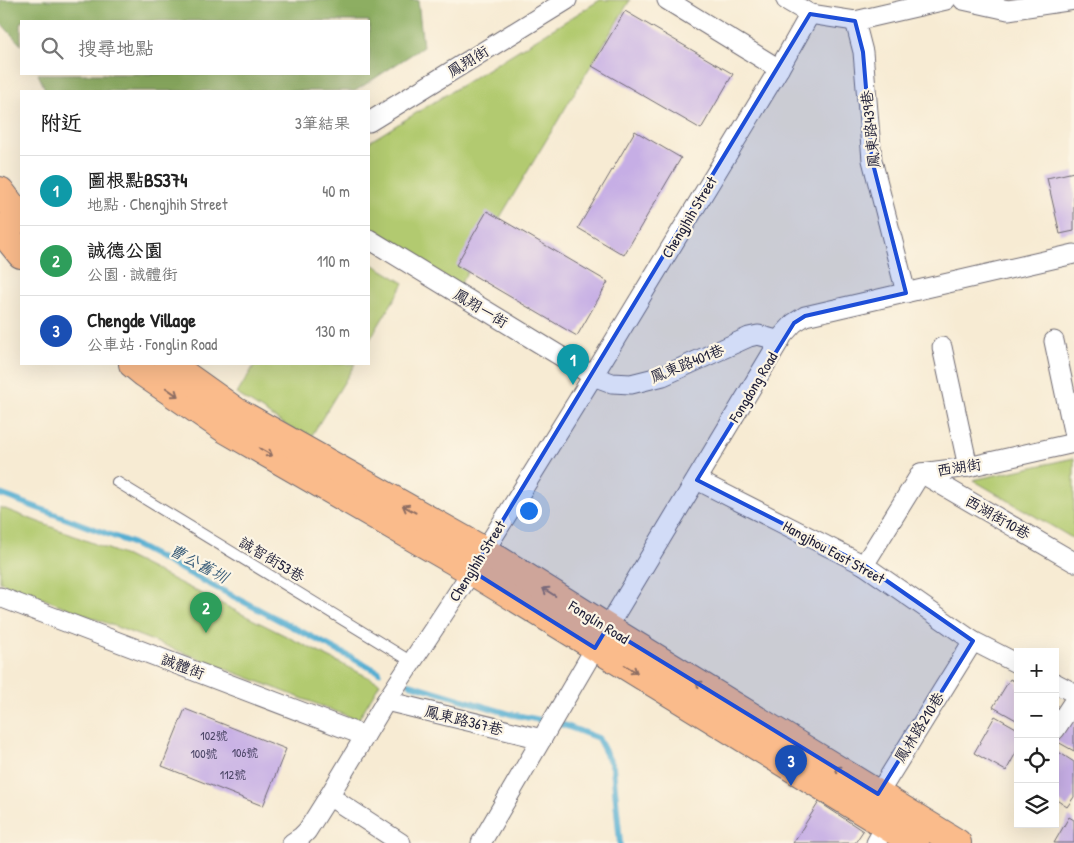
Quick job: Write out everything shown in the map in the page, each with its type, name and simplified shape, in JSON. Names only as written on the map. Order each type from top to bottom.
[{"type":"main road","points":[[0,191],[20,218]]},
{"type":"main road","points":[[0,228],[20,253]]},
{"type":"main road","points":[[170,365],[229,419]]},
{"type":"main road","points":[[142,367],[229,419]]},
{"type":"main road","name":"Fonglin Road","points":[[229,419],[478,561],[881,816],[915,843]]},
{"type":"main road","name":"Fonglin Road","points":[[881,816],[957,843]]},
{"type":"street","name":"鳳翔街","points":[[370,121],[568,0]]},
{"type":"street","points":[[668,0],[779,69]]},
{"type":"street","points":[[786,0],[810,14],[855,21],[946,0]]},
{"type":"street","points":[[963,0],[1008,10],[1074,0]]},
{"type":"street","name":"Chengjhih Street","points":[[292,843],[307,831],[386,701],[478,561],[593,376],[779,69],[810,14]]},
{"type":"street","name":"鳳東路439巷","points":[[855,21],[864,52],[872,160],[906,293]]},
{"type":"street","name":"鳳翔一街","points":[[370,240],[593,376]]},
{"type":"street","name":"Fongdong Road","points":[[542,739],[783,335],[794,323],[805,316],[1074,254]]},
{"type":"street","name":"鳳東路401巷","points":[[593,376],[612,383],[630,384],[663,376],[749,337],[758,335],[780,341]]},
{"type":"street","points":[[1054,341],[1074,436]]},
{"type":"street","points":[[942,347],[968,467]]},
{"type":"street","name":"西湖街","points":[[864,565],[921,473],[968,467],[1074,443]]},
{"type":"street","name":"西湖街10巷","points":[[921,473],[1074,562]]},
{"type":"street","name":"Hangjhou East Street","points":[[697,480],[864,565],[973,641],[1014,662]]},
{"type":"street","name":"誠體街","points":[[0,597],[366,736]]},
{"type":"street","name":"鳳林路210巷","points":[[881,816],[973,641]]},
{"type":"street","points":[[1059,686],[1074,693]]},
{"type":"street","name":"鳳東路367巷","points":[[386,701],[542,739]]},
{"type":"street","points":[[1059,724],[1074,702]]},
{"type":"street","points":[[481,843],[542,739]]},
{"type":"street","points":[[329,796],[401,843]]},
{"type":"lane","name":"誠智街53巷","points":[[117,482],[412,662]]},
{"type":"highlighted area","points":[[810,14],[855,21],[863,52],[872,160],[906,293],[805,316],[794,323],[697,480],[864,565],[973,641],[878,794],[607,628],[595,648],[472,571]]},
{"type":"green space","points":[[0,0],[418,0],[423,47],[357,90],[46,90],[38,75],[370,75],[370,20],[20,20],[20,44],[0,22]]},
{"type":"green space","points":[[600,0],[630,0],[459,286],[370,231],[370,141]]},
{"type":"green space","points":[[370,263],[404,283],[370,339]]},
{"type":"green space","points":[[254,365],[354,365],[309,440],[237,394]]},
{"type":"green space","points":[[1074,458],[1074,539],[973,480]]},
{"type":"green space","points":[[0,507],[126,556],[380,683],[358,720],[0,582]]},
{"type":"building","points":[[625,11],[733,74],[701,129],[592,66]]},
{"type":"building","points":[[635,131],[681,158],[624,255],[578,228]]},
{"type":"building","points":[[1074,172],[1074,231],[1060,234],[1047,178]]},
{"type":"building","points":[[487,211],[608,282],[577,336],[456,265]]},
{"type":"building","points":[[1010,679],[1014,681],[1014,719],[993,707]]},
{"type":"building","points":[[185,709],[286,749],[263,806],[162,766]]},
{"type":"building","points":[[1072,713],[1074,714],[1074,751],[1059,743],[1059,736]]},
{"type":"building","points":[[995,716],[1014,727],[1014,756],[1006,771],[974,753]]},
{"type":"building","points":[[1059,752],[1074,762],[1074,797],[1067,807],[1059,802]]},
{"type":"building","points":[[819,802],[863,831],[855,843],[793,843]]},
{"type":"building","points":[[1069,817],[1074,820],[1074,843],[1054,843]]},
{"type":"waterway","name":"曹公舊圳","points":[[0,494],[129,542],[379,672]]},
{"type":"waterway","name":"曹公舊圳","points":[[410,684],[510,714],[561,724],[598,738],[613,767],[620,843]]},
{"type":"place","name":"圖根點BS374","points":[[573,385]]},
{"type":"place","name":"誠德公園","points":[[206,633]]},
{"type":"place","name":"Chengde Village","points":[[791,786]]}]
